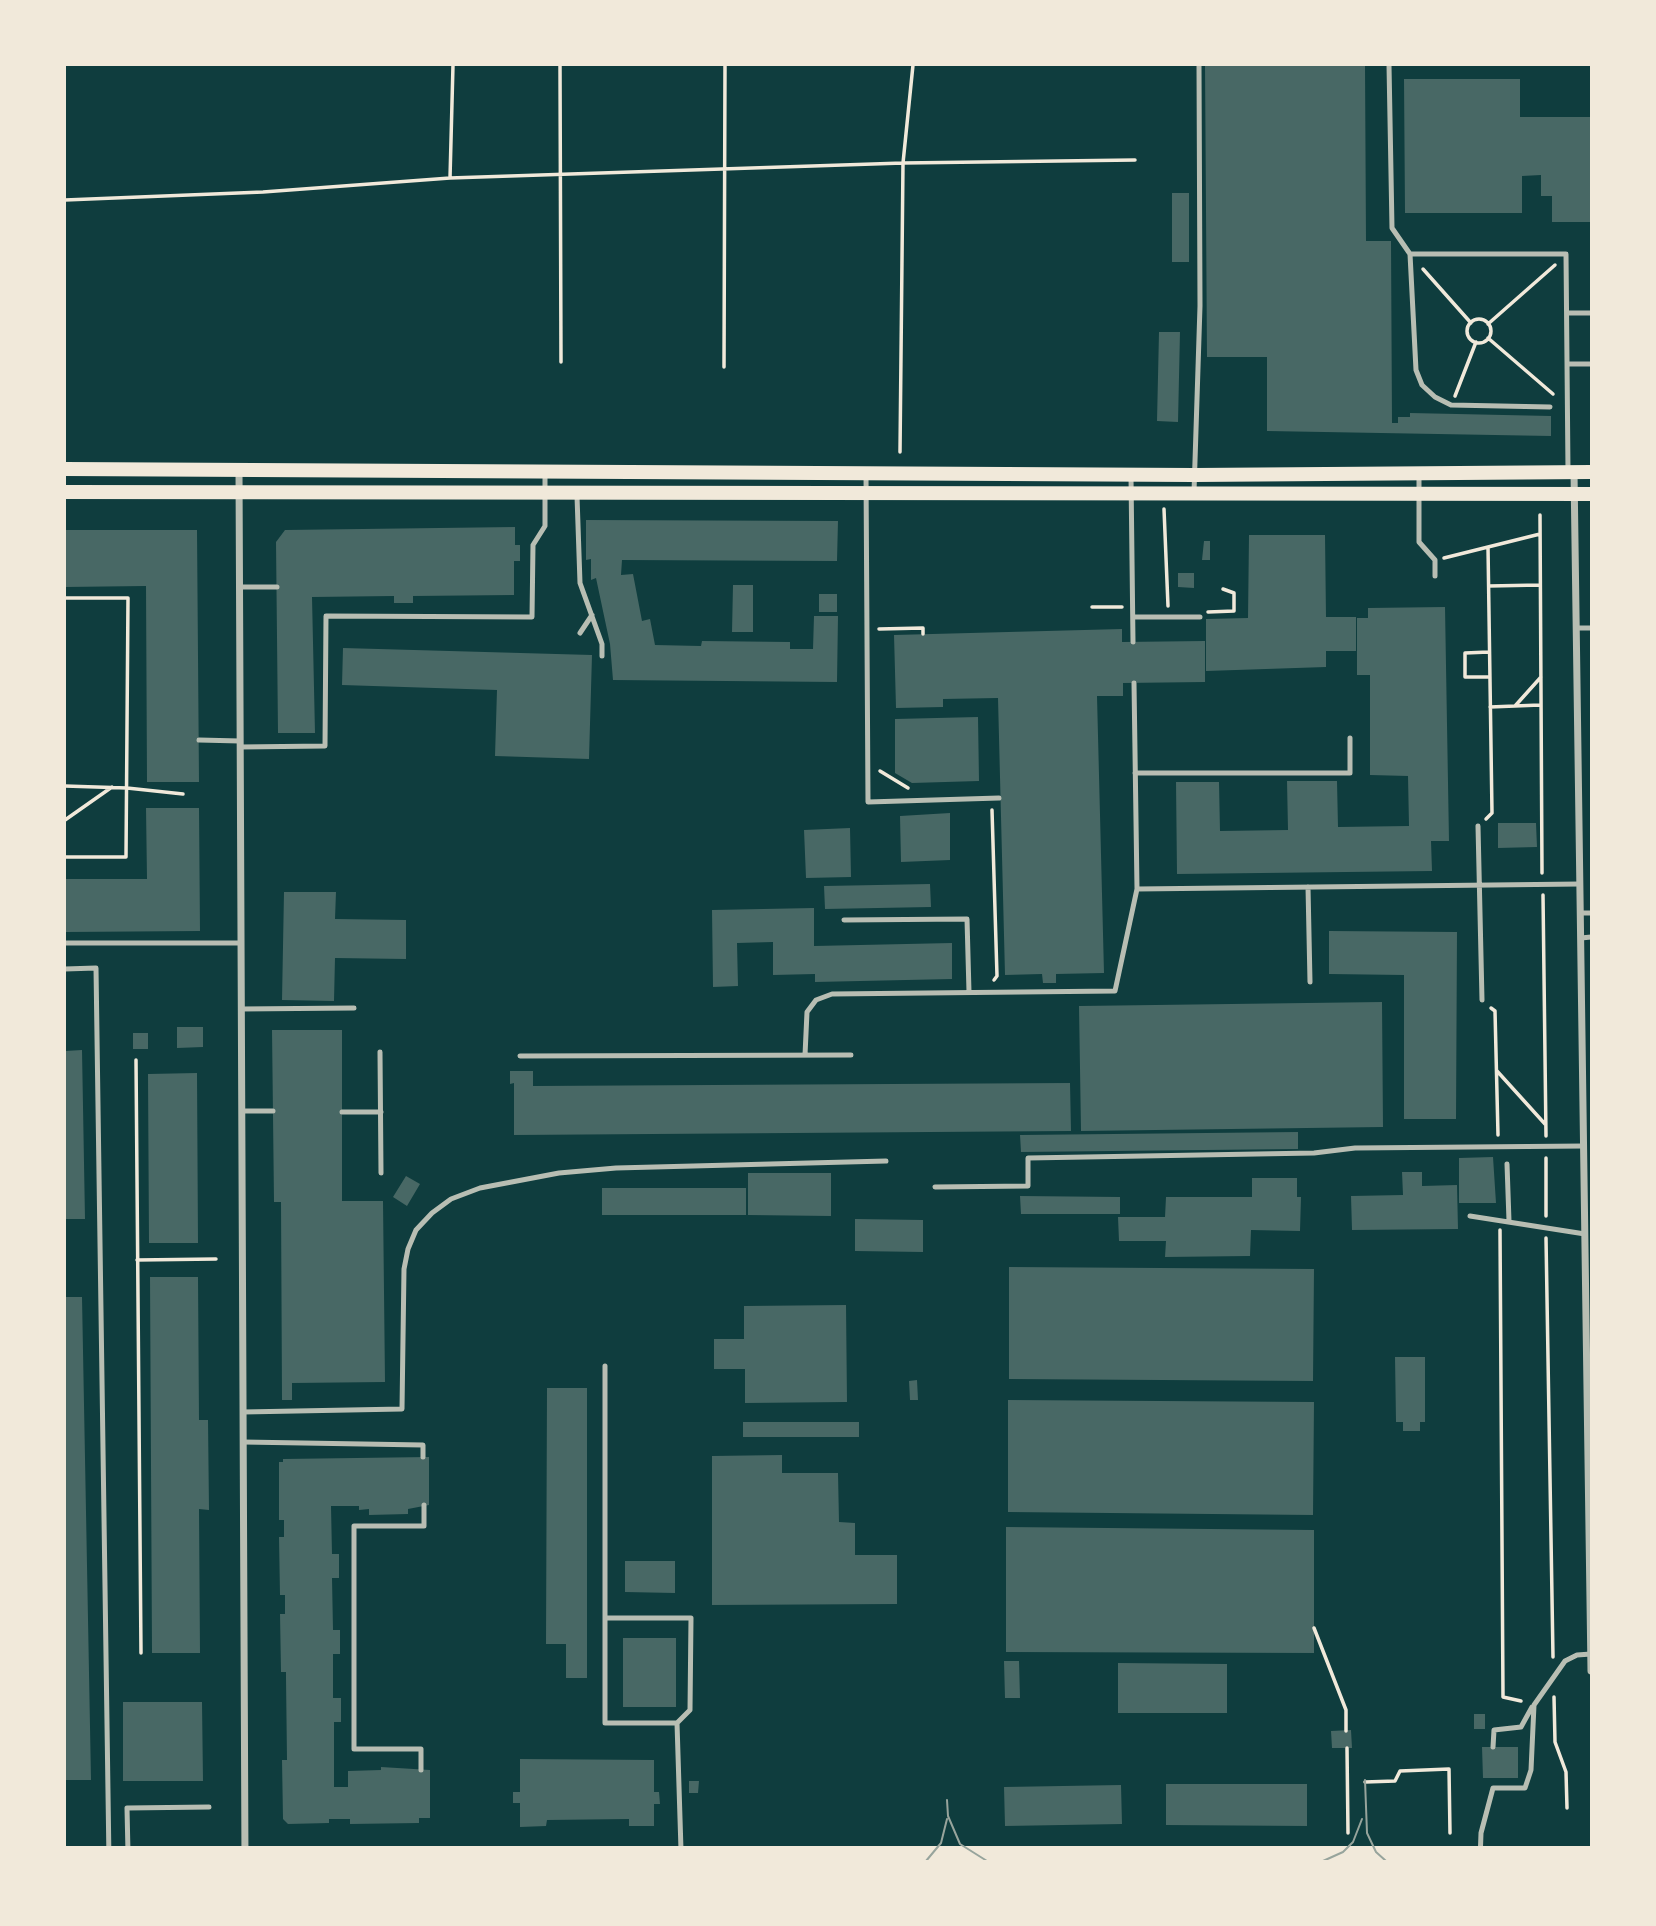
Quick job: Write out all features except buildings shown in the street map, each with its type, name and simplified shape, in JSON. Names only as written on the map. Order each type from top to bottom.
[{"type":"main road","points":[[65,469],[1131,475],[1591,472]]},
{"type":"main road","points":[[65,492],[1591,494]]},
{"type":"main road","points":[[65,1853],[109,1857],[128,1853],[244,1857],[1480,1857],[1591,1853]]},
{"type":"street","points":[[239,470],[244,1857]]},
{"type":"street","points":[[1571,472],[1574,494],[1584,1146],[1588,1190],[1591,1671]]},
{"type":"lane","points":[[1194,493],[1200,306],[1199,65]]},
{"type":"lane","points":[[1389,65],[1392,228],[1410,254],[1416,370],[1422,385],[1435,397],[1451,405],[1550,407]]},
{"type":"lane","points":[[1410,254],[1566,254],[1567,407],[1571,472]]},
{"type":"lane","points":[[1567,313],[1591,313]]},
{"type":"lane","points":[[1567,364],[1591,364]]},
{"type":"lane","points":[[199,740],[325,746],[326,617],[532,617],[533,545],[545,526],[545,472]]},
{"type":"lane","points":[[1419,472],[1419,542],[1435,560],[1436,576]]},
{"type":"lane","points":[[866,474],[868,802],[999,798]]},
{"type":"lane","points":[[1131,475],[1133,642]]},
{"type":"lane","points":[[576,492],[580,583],[602,644],[602,656]]},
{"type":"lane","points":[[240,587],[277,587]]},
{"type":"lane","points":[[580,633],[592,615]]},
{"type":"lane","points":[[1133,617],[1200,617]]},
{"type":"lane","points":[[1576,628],[1591,628]]},
{"type":"lane","points":[[805,1055],[807,1012],[816,1000],[832,994],[1115,991],[1137,890],[1134,683]]},
{"type":"lane","points":[[1135,773],[1350,773],[1350,738]]},
{"type":"lane","points":[[1478,826],[1482,1000]]},
{"type":"lane","points":[[1137,890],[1580,884]]},
{"type":"lane","points":[[1308,887],[1310,982]]},
{"type":"lane","points":[[1580,913],[1591,913]]},
{"type":"lane","points":[[844,920],[967,919],[969,992]]},
{"type":"lane","points":[[1581,938],[1591,937]]},
{"type":"lane","points":[[65,943],[241,943]]},
{"type":"lane","points":[[65,969],[96,968],[109,1857]]},
{"type":"lane","points":[[241,1009],[354,1008]]},
{"type":"lane","points":[[380,1052],[382,1173]]},
{"type":"lane","points":[[520,1056],[851,1055]]},
{"type":"lane","points":[[242,1111],[273,1111]]},
{"type":"lane","points":[[342,1111],[381,1112]]},
{"type":"lane","points":[[935,1187],[1028,1186],[1028,1158],[1584,1146]]},
{"type":"lane","points":[[243,1412],[402,1409],[404,1269],[408,1249],[416,1230],[432,1213],[451,1199],[480,1188],[546,1175],[616,1168],[886,1161]]},
{"type":"lane","points":[[1507,1164],[1509,1222]]},
{"type":"lane","points":[[1470,1216],[1587,1237]]},
{"type":"lane","points":[[605,1366],[605,1723],[677,1723],[690,1710],[691,1618],[606,1618]]},
{"type":"lane","points":[[243,1443],[423,1445],[423,1457]]},
{"type":"lane","points":[[421,1770],[421,1749],[354,1749],[354,1526],[424,1526],[424,1505]]},
{"type":"lane","points":[[1493,1747],[1494,1730],[1521,1727],[1553,1675],[1565,1661],[1577,1655],[1591,1654]]},
{"type":"lane","points":[[1493,1788],[1525,1788],[1531,1770],[1534,1704]]},
{"type":"lane","points":[[677,1723],[678,1836],[682,1857]]},
{"type":"lane","points":[[1480,1857],[1485,1812],[1493,1788],[1493,1778]]},
{"type":"lane","points":[[128,1853],[127,1808],[209,1807]]},
{"type":"path","points":[[450,178],[453,65]]},
{"type":"path","points":[[560,65],[561,362]]},
{"type":"path","points":[[724,367],[725,65]]},
{"type":"path","points":[[900,452],[903,163],[913,65]]},
{"type":"path","points":[[65,200],[263,192],[450,178],[560,177],[903,163],[1135,160]]},
{"type":"path","points":[[1410,254],[1471,323]]},
{"type":"path","points":[[1566,254],[1488,324],[1488,338],[1567,407]]},
{"type":"path","points":[[1471,323],[1480,319],[1488,324]]},
{"type":"path","points":[[1471,323],[1468,336],[1476,342]]},
{"type":"path","points":[[1451,405],[1476,342],[1488,338]]},
{"type":"path","points":[[1164,507],[1169,617]]},
{"type":"path","points":[[1540,515],[1542,848]]},
{"type":"path","points":[[1435,560],[1540,534]]},
{"type":"path","points":[[1478,826],[1492,813],[1488,547]]},
{"type":"path","points":[[1489,586],[1540,585]]},
{"type":"path","points":[[1200,617],[1209,612],[1234,611],[1234,593],[1223,589]]},
{"type":"path","points":[[65,598],[128,598],[125,857],[65,857]]},
{"type":"path","points":[[1092,607],[1133,607]]},
{"type":"path","points":[[877,640],[876,629],[923,628],[923,634]]},
{"type":"path","points":[[1489,652],[1465,653],[1465,677],[1490,677]]},
{"type":"path","points":[[1515,706],[1541,677]]},
{"type":"path","points":[[1490,706],[1541,705]]},
{"type":"path","points":[[879,759],[880,773],[912,790]]},
{"type":"path","points":[[65,786],[127,788],[183,794]]},
{"type":"path","points":[[65,820],[112,787]]},
{"type":"path","points":[[991,799],[997,976],[993,981]]},
{"type":"path","points":[[1543,914],[1553,1675],[1555,1742],[1566,1772],[1567,1808]]},
{"type":"path","points":[[1482,1000],[1495,1012],[1498,1146]]},
{"type":"path","points":[[136,1060],[141,1653]]},
{"type":"path","points":[[1496,1069],[1545,1124]]},
{"type":"path","points":[[1509,1222],[1499,1232],[1503,1697],[1554,1710]]},
{"type":"path","points":[[137,1260],[216,1259]]},
{"type":"path","points":[[1314,1628],[1346,1710],[1346,1731]]},
{"type":"path","points":[[1347,1748],[1348,1833]]},
{"type":"path","points":[[1365,1782],[1395,1781],[1400,1771],[1449,1769],[1450,1833]]},
{"type":"tram line","points":[[1365,1780],[1367,1833],[1376,1852],[1386,1861]]},
{"type":"tram line","points":[[947,1800],[948,1816],[960,1844],[987,1861]]},
{"type":"tram line","points":[[926,1861],[941,1843],[947,1819]]},
{"type":"tram line","points":[[1323,1861],[1343,1852],[1353,1842],[1362,1819]]}]
